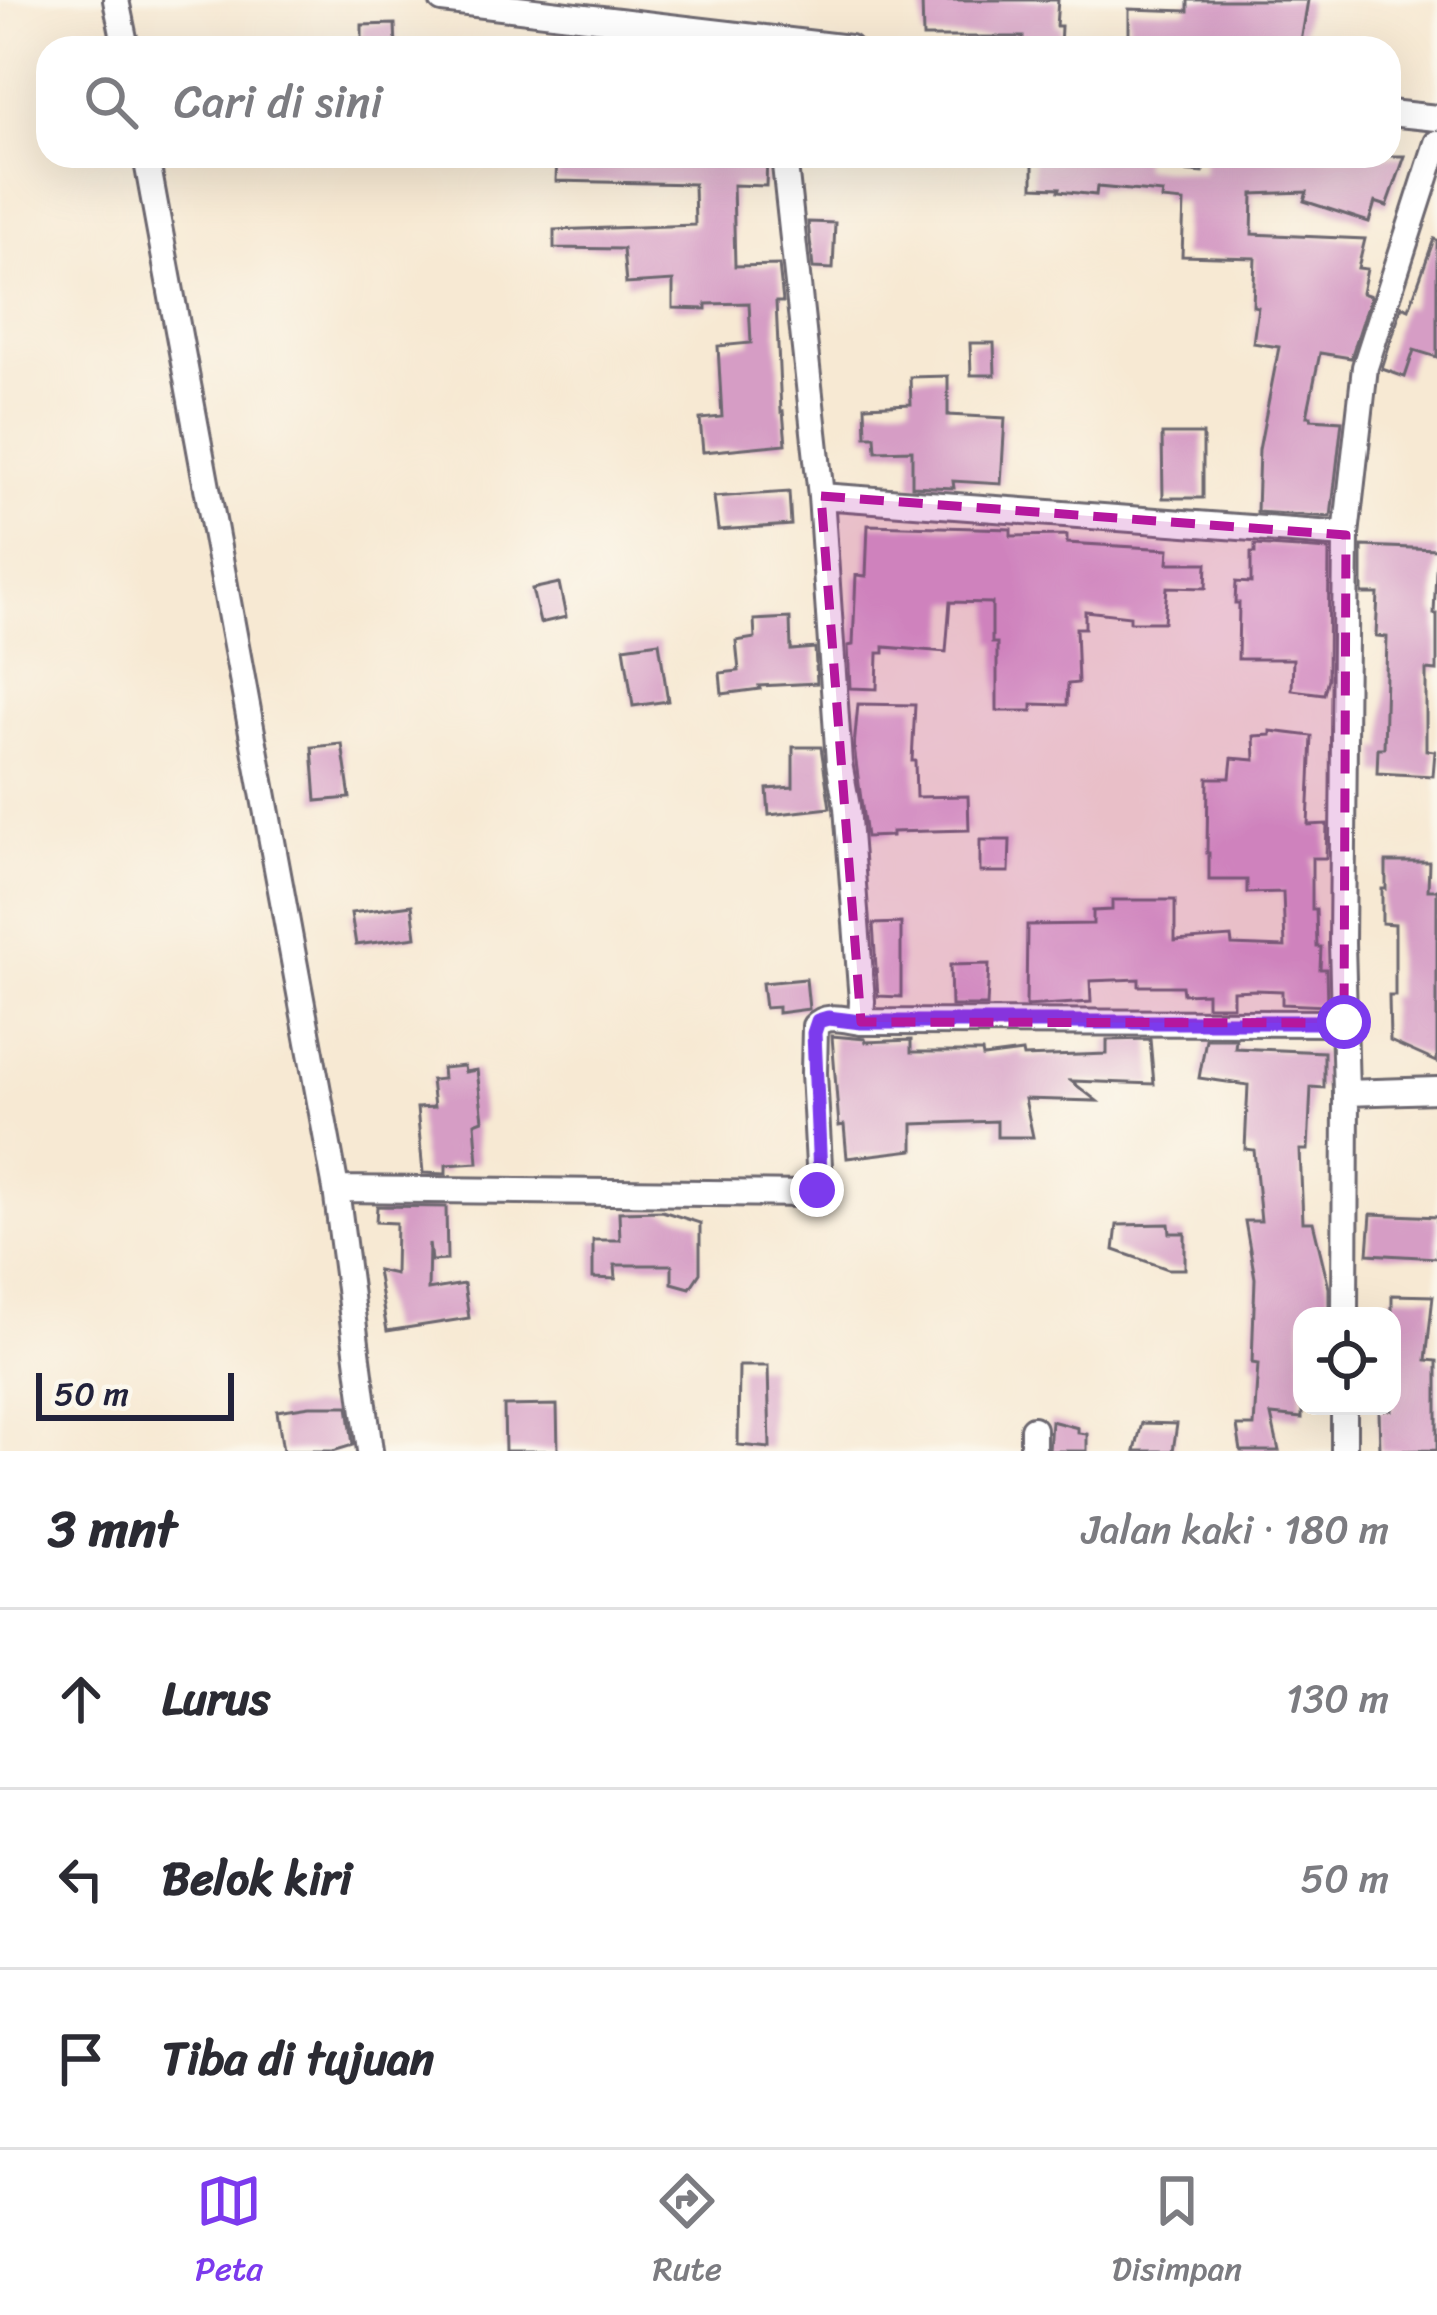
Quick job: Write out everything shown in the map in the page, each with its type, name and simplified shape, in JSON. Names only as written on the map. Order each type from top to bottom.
[{"type":"street","points":[[116,0],[123,36]]},
{"type":"street","points":[[442,0],[719,36]]},
{"type":"street","points":[[1401,114],[1437,118]]},
{"type":"street","points":[[1345,1307],[1346,535],[1365,367],[1437,143]]},
{"type":"street","points":[[148,168],[336,1189],[370,1451]]},
{"type":"street","points":[[785,168],[821,496],[861,1022]]},
{"type":"street","points":[[821,496],[1346,535]]},
{"type":"street","points":[[336,1189],[811,1194],[820,1184],[815,1026],[828,1018],[861,1022],[1344,1022]]},
{"type":"street","points":[[1346,1093],[1437,1090]]},
{"type":"street","points":[[1344,1415],[1344,1451]]},
{"type":"highlighted area","points":[[821,496],[1346,535],[1344,1023],[861,1022]]},
{"type":"building","points":[[922,0],[1058,0],[1056,26],[1061,26],[1061,36],[923,36]]},
{"type":"building","points":[[1188,0],[1308,0],[1302,36],[1129,36],[1129,9],[1188,11]]},
{"type":"building","points":[[395,24],[396,36],[362,36],[362,25]]},
{"type":"building","points":[[557,168],[767,168],[766,186],[733,185],[735,266],[779,265],[783,302],[776,302],[786,444],[703,452],[700,419],[722,417],[718,346],[751,343],[749,303],[673,308],[673,281],[626,284],[623,249],[554,248],[554,230],[695,225],[694,184],[556,181]]},
{"type":"building","points":[[1033,168],[1203,173],[1203,168],[1401,168],[1387,206],[1375,202],[1369,222],[1304,201],[1307,192],[1253,194],[1252,234],[1365,239],[1358,268],[1367,269],[1362,293],[1371,296],[1351,358],[1320,353],[1307,416],[1342,421],[1331,517],[1257,512],[1259,450],[1279,347],[1253,343],[1258,307],[1253,306],[1255,258],[1182,256],[1184,202],[1162,200],[1163,193],[1097,187],[1096,195],[1033,187]]},
{"type":"building","points":[[808,222],[835,223],[833,269],[813,268]]},
{"type":"building","points":[[1434,239],[1437,357],[1414,350],[1405,377],[1382,369],[1402,306],[1409,309]]},
{"type":"building","points":[[970,343],[994,343],[995,375],[971,375]]},
{"type":"building","points":[[948,376],[948,415],[1005,418],[1001,484],[953,481],[954,488],[912,486],[912,450],[876,451],[875,436],[866,436],[865,406],[911,404],[910,377]]},
{"type":"building","points":[[1162,434],[1203,434],[1203,498],[1163,498]]},
{"type":"building","points":[[789,492],[791,525],[718,530],[714,497]]},
{"type":"building","points":[[868,525],[1011,529],[1011,536],[1067,535],[1067,543],[1169,549],[1168,563],[1207,563],[1206,588],[1167,587],[1164,622],[1130,622],[1130,616],[1085,611],[1085,628],[1076,628],[1078,683],[1068,684],[1067,705],[1032,704],[1032,711],[997,711],[992,603],[950,602],[946,652],[884,647],[884,653],[878,653],[877,689],[850,688],[848,646],[853,645],[856,575],[866,576]]},
{"type":"building","points":[[1255,545],[1329,550],[1324,694],[1292,690],[1293,659],[1238,659],[1236,582],[1251,583]]},
{"type":"building","points":[[1362,546],[1437,549],[1437,671],[1426,670],[1426,750],[1435,751],[1433,776],[1377,773],[1378,748],[1384,748],[1387,637],[1376,636],[1378,594],[1362,594]]},
{"type":"building","points":[[559,583],[566,617],[540,623],[532,589]]},
{"type":"building","points":[[790,618],[791,650],[815,648],[817,683],[759,686],[722,694],[720,673],[739,671],[736,641],[755,638],[754,620]]},
{"type":"building","points":[[659,642],[668,701],[633,706],[624,647]]},
{"type":"building","points":[[858,704],[915,705],[912,761],[916,797],[968,796],[969,830],[866,837],[854,747]]},
{"type":"building","points":[[1271,731],[1312,736],[1308,825],[1327,824],[1326,858],[1312,858],[1312,909],[1316,909],[1320,969],[1326,969],[1327,1006],[1282,1004],[1282,991],[1255,990],[1233,991],[1233,1006],[1207,1006],[1207,993],[1183,994],[1182,986],[1139,986],[1139,979],[1090,981],[1091,1002],[1026,1006],[1027,925],[1093,924],[1093,911],[1112,910],[1112,900],[1175,900],[1175,941],[1231,937],[1232,945],[1285,947],[1283,892],[1247,893],[1247,880],[1209,880],[1207,853],[1208,778],[1230,778],[1232,758],[1255,760],[1254,736],[1271,735]]},
{"type":"building","points":[[342,744],[350,798],[316,801],[312,747]]},
{"type":"building","points":[[793,747],[821,747],[830,808],[769,815],[767,789],[793,787]]},
{"type":"building","points":[[980,840],[1010,840],[1009,872],[980,872]]},
{"type":"building","points":[[1386,862],[1429,862],[1428,890],[1437,890],[1437,1062],[1390,1041],[1395,924],[1382,923]]},
{"type":"building","points":[[412,905],[416,937],[356,945],[351,913]]},
{"type":"building","points":[[901,923],[901,997],[878,996],[873,924]]},
{"type":"building","points":[[989,964],[987,1006],[951,1006],[950,965]]},
{"type":"building","points":[[806,979],[809,1009],[778,1013],[778,1007],[765,1008],[762,983]]},
{"type":"building","points":[[832,1036],[866,1042],[911,1040],[911,1052],[982,1052],[983,1057],[1022,1052],[1023,1057],[1107,1054],[1107,1040],[1150,1039],[1154,1084],[1071,1081],[1097,1101],[1025,1099],[1033,1137],[997,1137],[997,1121],[913,1124],[913,1150],[847,1158],[844,1125],[839,1126]]},
{"type":"building","points":[[1206,1039],[1236,1039],[1235,1048],[1324,1052],[1324,1088],[1311,1087],[1308,1150],[1300,1150],[1303,1222],[1313,1222],[1329,1307],[1293,1307],[1293,1415],[1302,1418],[1271,1415],[1279,1451],[1241,1451],[1237,1426],[1254,1426],[1258,1364],[1252,1363],[1255,1278],[1245,1221],[1261,1221],[1254,1150],[1245,1149],[1248,1085],[1199,1078]]},
{"type":"building","points":[[464,1066],[465,1072],[477,1070],[483,1120],[475,1123],[478,1163],[446,1165],[446,1174],[423,1173],[417,1108],[434,1107],[431,1080],[443,1079],[442,1068]]},
{"type":"building","points":[[377,1206],[446,1207],[447,1260],[431,1261],[429,1243],[428,1290],[464,1284],[469,1318],[387,1331],[377,1270],[395,1274],[396,1223],[376,1222]]},
{"type":"building","points":[[662,1211],[700,1223],[700,1273],[690,1288],[672,1283],[672,1265],[615,1265],[616,1279],[593,1278],[593,1240],[620,1240],[619,1212]]},
{"type":"building","points":[[1371,1214],[1437,1217],[1437,1258],[1368,1254]]},
{"type":"building","points":[[1169,1224],[1170,1233],[1185,1233],[1185,1269],[1168,1269],[1114,1250],[1117,1225]]},
{"type":"building","points":[[1392,1295],[1433,1296],[1426,1360],[1437,1361],[1437,1450],[1380,1451],[1379,1415],[1401,1415],[1401,1307],[1392,1307]]},
{"type":"building","points":[[739,1366],[768,1366],[770,1448],[738,1445]]},
{"type":"building","points":[[557,1405],[558,1451],[505,1451],[504,1406]]},
{"type":"building","points":[[348,1406],[353,1445],[333,1451],[283,1451],[277,1411]]},
{"type":"building","points":[[1051,1421],[1087,1434],[1087,1451],[1049,1451]]},
{"type":"building","points":[[1142,1423],[1177,1424],[1173,1451],[1135,1451]]},
{"type":"route","points":[[817,1190],[814,1033],[818,1021],[1344,1022]]}]
